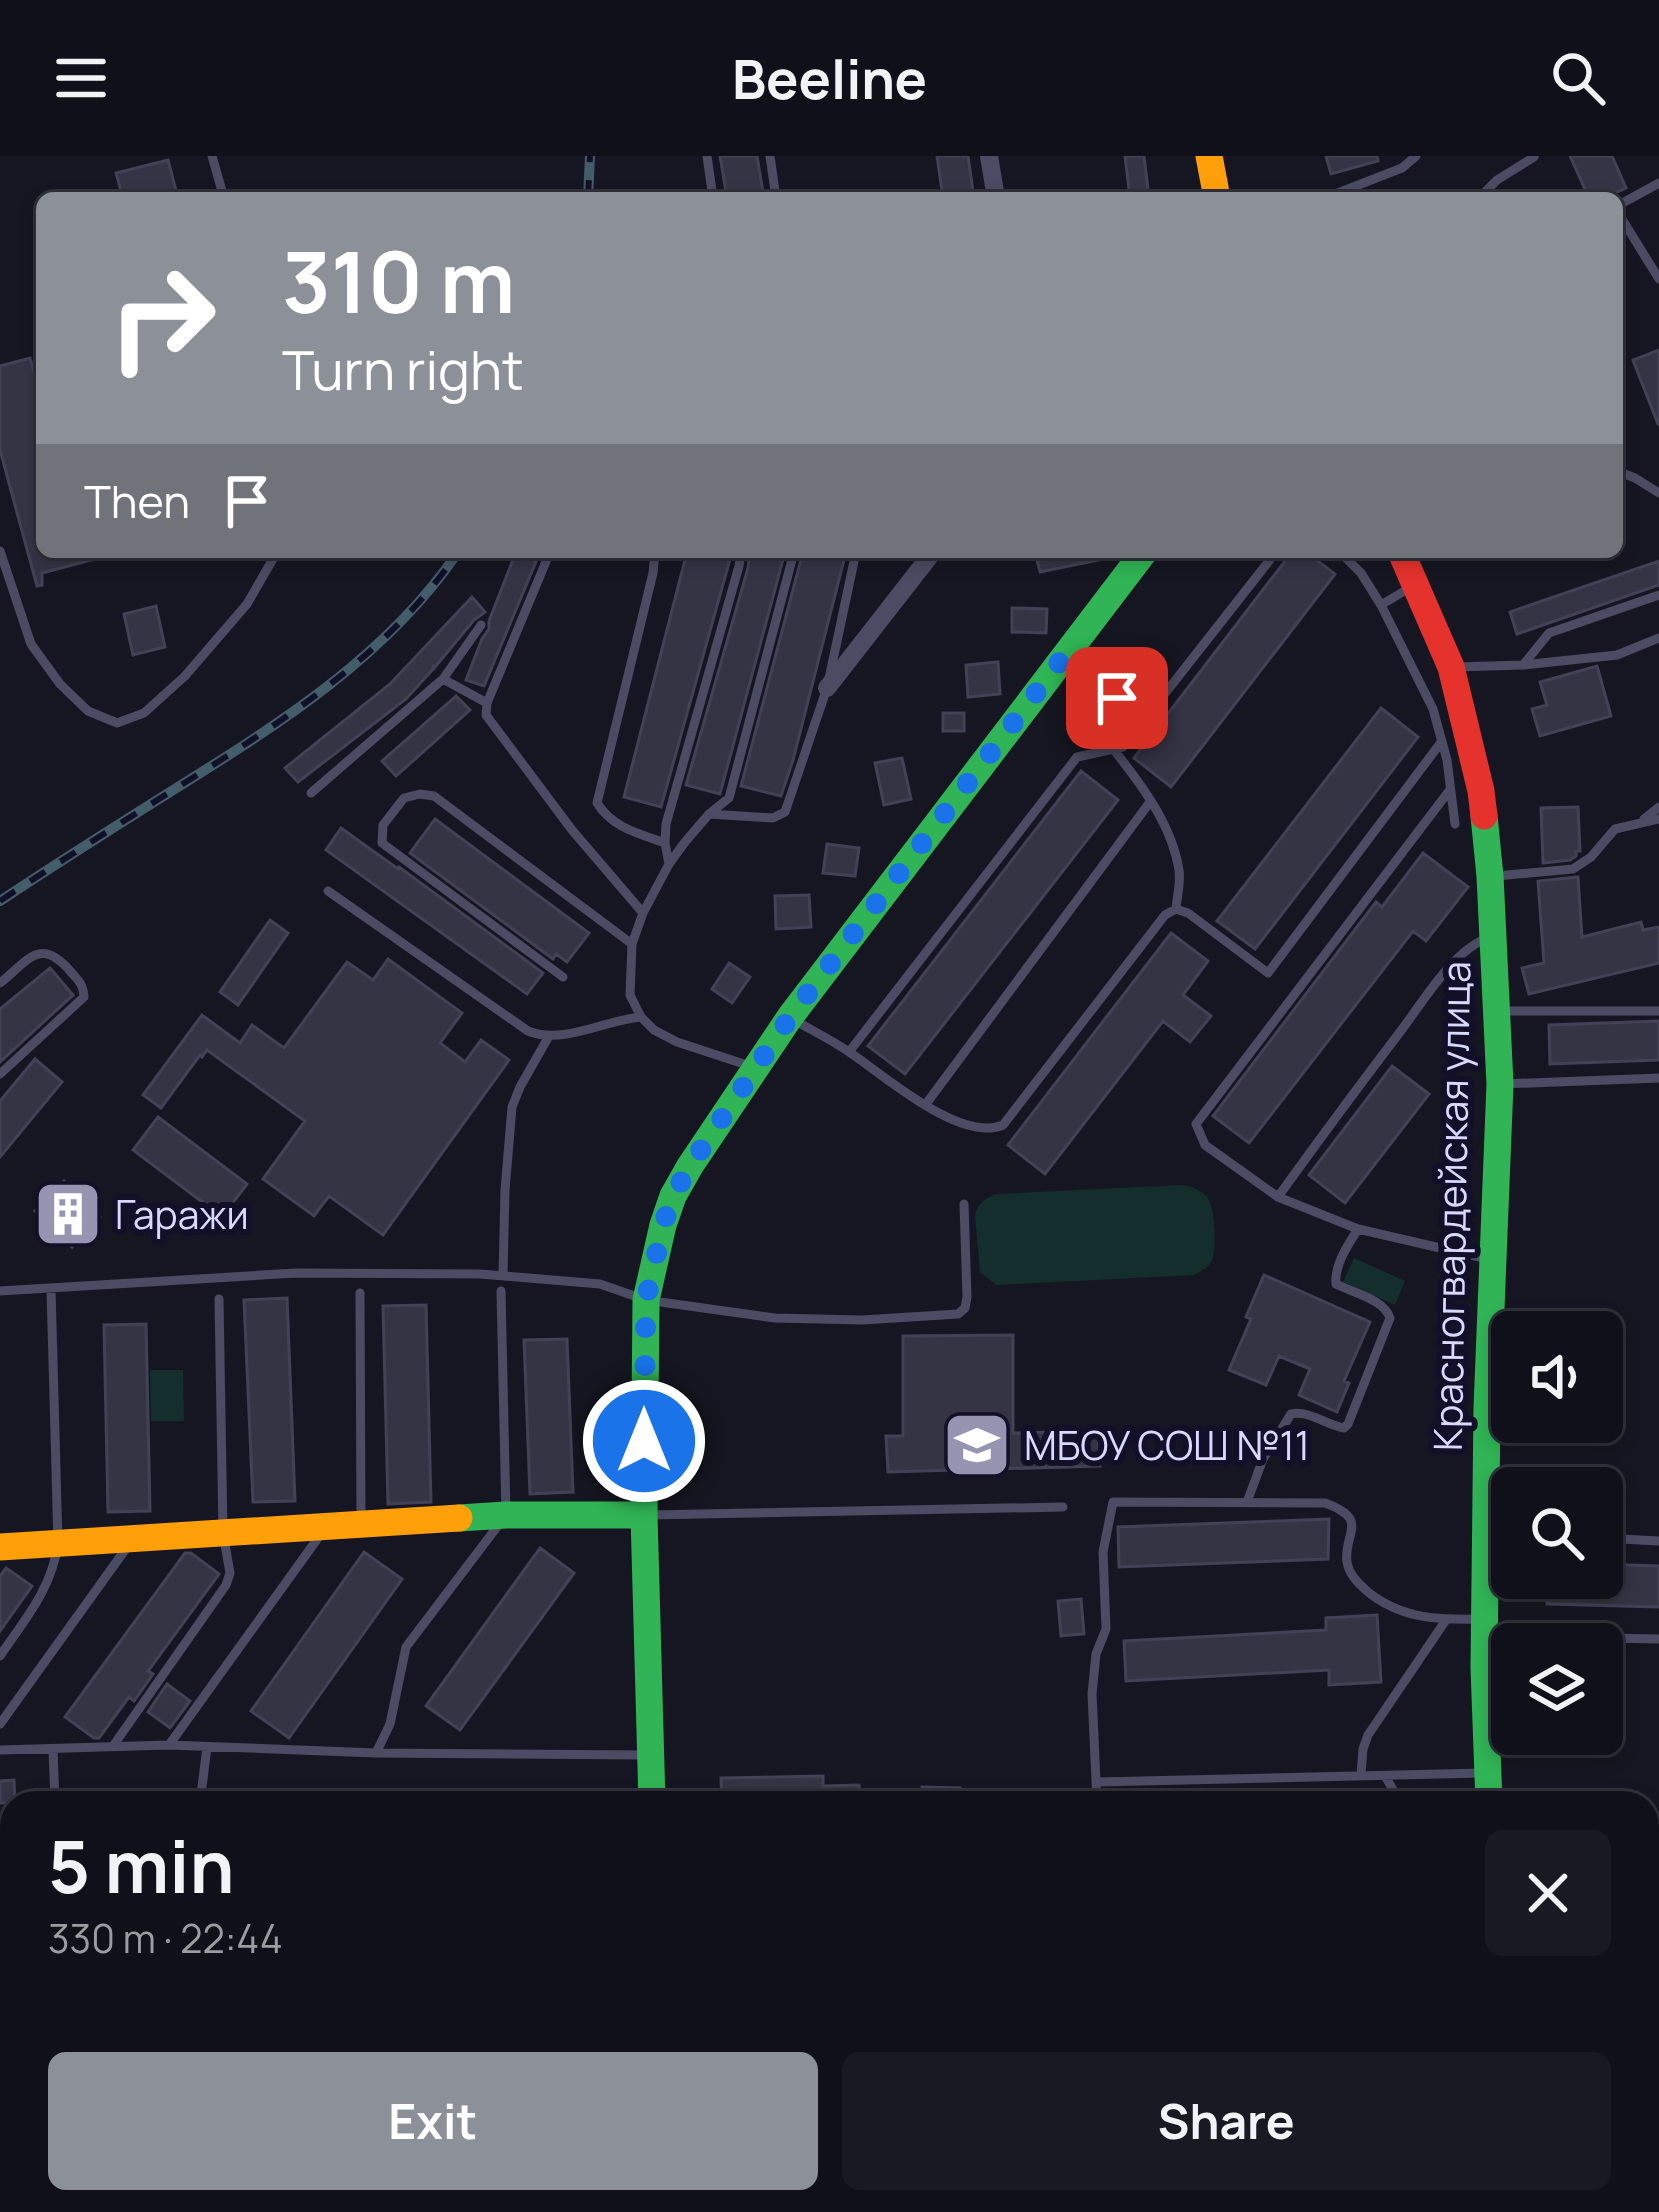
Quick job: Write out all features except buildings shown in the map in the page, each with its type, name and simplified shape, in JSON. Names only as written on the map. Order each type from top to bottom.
[{"type":"street","points":[[989,156],[995,192]]},
{"type":"street","points":[[1209,156],[1215,192]]},
{"type":"street","points":[[827,688],[928,558]]},
{"type":"street","points":[[652,1791],[644,1515],[646,1300],[673,1196],[790,1017],[1139,558]]},
{"type":"street","name":"Красногвардейская улица","points":[[1404,558],[1450,667],[1481,791],[1490,876],[1500,1084],[1492,1260],[1497,1467]]},
{"type":"street","points":[[0,1547],[506,1516],[644,1515]]},
{"type":"street","name":"Красногвардейская улица","points":[[1488,1791],[1484,1627],[1491,1583]]},
{"type":"lane","points":[[212,156],[222,192]]},
{"type":"lane","points":[[707,156],[712,192]]},
{"type":"lane","points":[[770,156],[775,192]]},
{"type":"lane","points":[[1340,192],[1402,168],[1416,156]]},
{"type":"lane","points":[[1485,192],[1534,157]]},
{"type":"lane","points":[[1623,204],[1659,183]]},
{"type":"lane","points":[[1623,218],[1659,279]]},
{"type":"lane","points":[[1623,473],[1659,493]]},
{"type":"lane","points":[[0,551],[31,644],[60,684],[88,711],[117,723],[145,713],[185,676],[247,604],[274,558]]},
{"type":"lane","points":[[547,558],[487,703],[486,716],[572,830],[643,913]]},
{"type":"lane","points":[[654,558],[597,803],[607,818],[624,829],[664,843]]},
{"type":"lane","points":[[669,864],[666,824],[739,558]]},
{"type":"lane","points":[[755,1068],[677,1042],[641,1017],[630,994],[632,944],[669,864],[709,814],[729,798],[792,558]]},
{"type":"lane","points":[[709,814],[773,818],[784,812],[827,688],[855,558]]},
{"type":"lane","points":[[850,1052],[1077,757],[1123,747],[1271,558]]},
{"type":"lane","points":[[1346,558],[1381,604],[1432,709],[1447,760],[1455,824]]},
{"type":"lane","points":[[1381,604],[1416,584]]},
{"type":"lane","points":[[1523,665],[1549,633],[1659,595]]},
{"type":"lane","points":[[311,794],[443,679],[481,626]]},
{"type":"lane","points":[[1450,667],[1617,655],[1659,638]]},
{"type":"lane","points":[[1061,660],[1145,718]]},
{"type":"lane","points":[[443,679],[487,703]]},
{"type":"lane","points":[[1176,909],[1268,973],[1442,741]]},
{"type":"lane","points":[[1114,750],[1162,821],[1180,872],[1176,909]]},
{"type":"lane","points":[[1450,791],[1196,1124],[1205,1145],[1278,1197],[1358,1229],[1492,1260]]},
{"type":"lane","points":[[563,977],[382,843],[383,825],[404,798],[434,796],[632,944]]},
{"type":"lane","points":[[926,1104],[1150,802]]},
{"type":"lane","points":[[1640,823],[1659,807]]},
{"type":"lane","points":[[1490,876],[1573,868],[1591,857],[1615,829],[1659,820]]},
{"type":"lane","points":[[328,891],[528,1031],[549,1036],[641,1017]]},
{"type":"lane","points":[[790,1017],[926,1104],[983,1129],[1004,1125],[1165,915],[1176,909]]},
{"type":"lane","points":[[1278,1197],[1451,966],[1476,942],[1494,936]]},
{"type":"lane","points":[[0,983],[36,954],[46,952],[58,956],[83,986],[84,997],[0,1074]]},
{"type":"lane","points":[[1496,1011],[1659,1011]]},
{"type":"lane","points":[[503,1276],[512,1107],[549,1036]]},
{"type":"lane","points":[[1500,1084],[1659,1078]]},
{"type":"lane","points":[[0,1291],[296,1273],[503,1276],[600,1284],[646,1300],[775,1318],[862,1320],[958,1314],[967,1297],[964,1204]]},
{"type":"lane","points":[[1247,1502],[1263,1459],[1291,1414],[1302,1413],[1337,1427],[1348,1424],[1390,1318],[1379,1304],[1336,1283],[1336,1272],[1358,1229]]},
{"type":"lane","points":[[0,1656],[55,1568],[51,1289]]},
{"type":"lane","points":[[376,1753],[390,1724],[406,1647],[506,1516],[501,1292]]},
{"type":"lane","points":[[360,1293],[361,1524]]},
{"type":"lane","points":[[112,1747],[230,1573],[223,1533],[219,1300]]},
{"type":"lane","points":[[1096,1791],[1092,1694],[1096,1654],[1106,1629],[1103,1552],[1114,1502],[1325,1503],[1350,1518],[1354,1530],[1347,1564],[1353,1578],[1383,1604],[1423,1618],[1484,1627],[1659,1640]]},
{"type":"lane","points":[[644,1515],[1063,1507]]},
{"type":"lane","points":[[169,1745],[326,1526]]},
{"type":"lane","points":[[0,1724],[133,1539]]},
{"type":"lane","points":[[1623,1539],[1659,1540]]},
{"type":"lane","points":[[1361,1775],[1368,1735],[1446,1620]]},
{"type":"lane","points":[[0,1750],[169,1745],[376,1753],[652,1755]]},
{"type":"lane","points":[[202,1791],[207,1747]]},
{"type":"lane","points":[[53,1749],[55,1791]]},
{"type":"lane","points":[[1096,1782],[1487,1773]]},
{"type":"lane","points":[[1385,1776],[1394,1791]]},
{"type":"green space","points":[[1182,1185],[1204,1194],[1213,1212],[1213,1257],[1194,1275],[996,1285],[980,1272],[975,1215],[980,1204],[997,1194]]},
{"type":"green space","points":[[1354,1258],[1405,1281],[1395,1305],[1343,1282]]},
{"type":"green space","points":[[150,1370],[183,1370],[184,1421],[151,1421]]},
{"type":"railway","points":[[588,192],[590,156]]},
{"type":"railway","points":[[0,901],[331,684],[399,623],[453,558]]},
{"type":"traffic: fast","points":[[652,1791],[644,1515],[646,1300],[673,1196],[790,1017],[1139,558]]},
{"type":"traffic: fast","points":[[1484,816],[1500,1084],[1487,1408],[1484,1668],[1489,1791]]},
{"type":"traffic: fast","points":[[459,1518],[644,1515]]},
{"type":"traffic: slow","points":[[1209,156],[1216,192]]},
{"type":"traffic: slow","points":[[0,1547],[459,1518]]},
{"type":"traffic: jam","points":[[1404,558],[1451,667],[1484,816]]},
{"type":"place","name":"Гаражи","points":[[68,1214]]},
{"type":"place","name":"МБОУ СОШ №11","points":[[977,1445]]},
{"type":"route","points":[[644,1441],[646,1300],[663,1225],[690,1166],[790,1017],[1061,660],[1117,698]]}]
